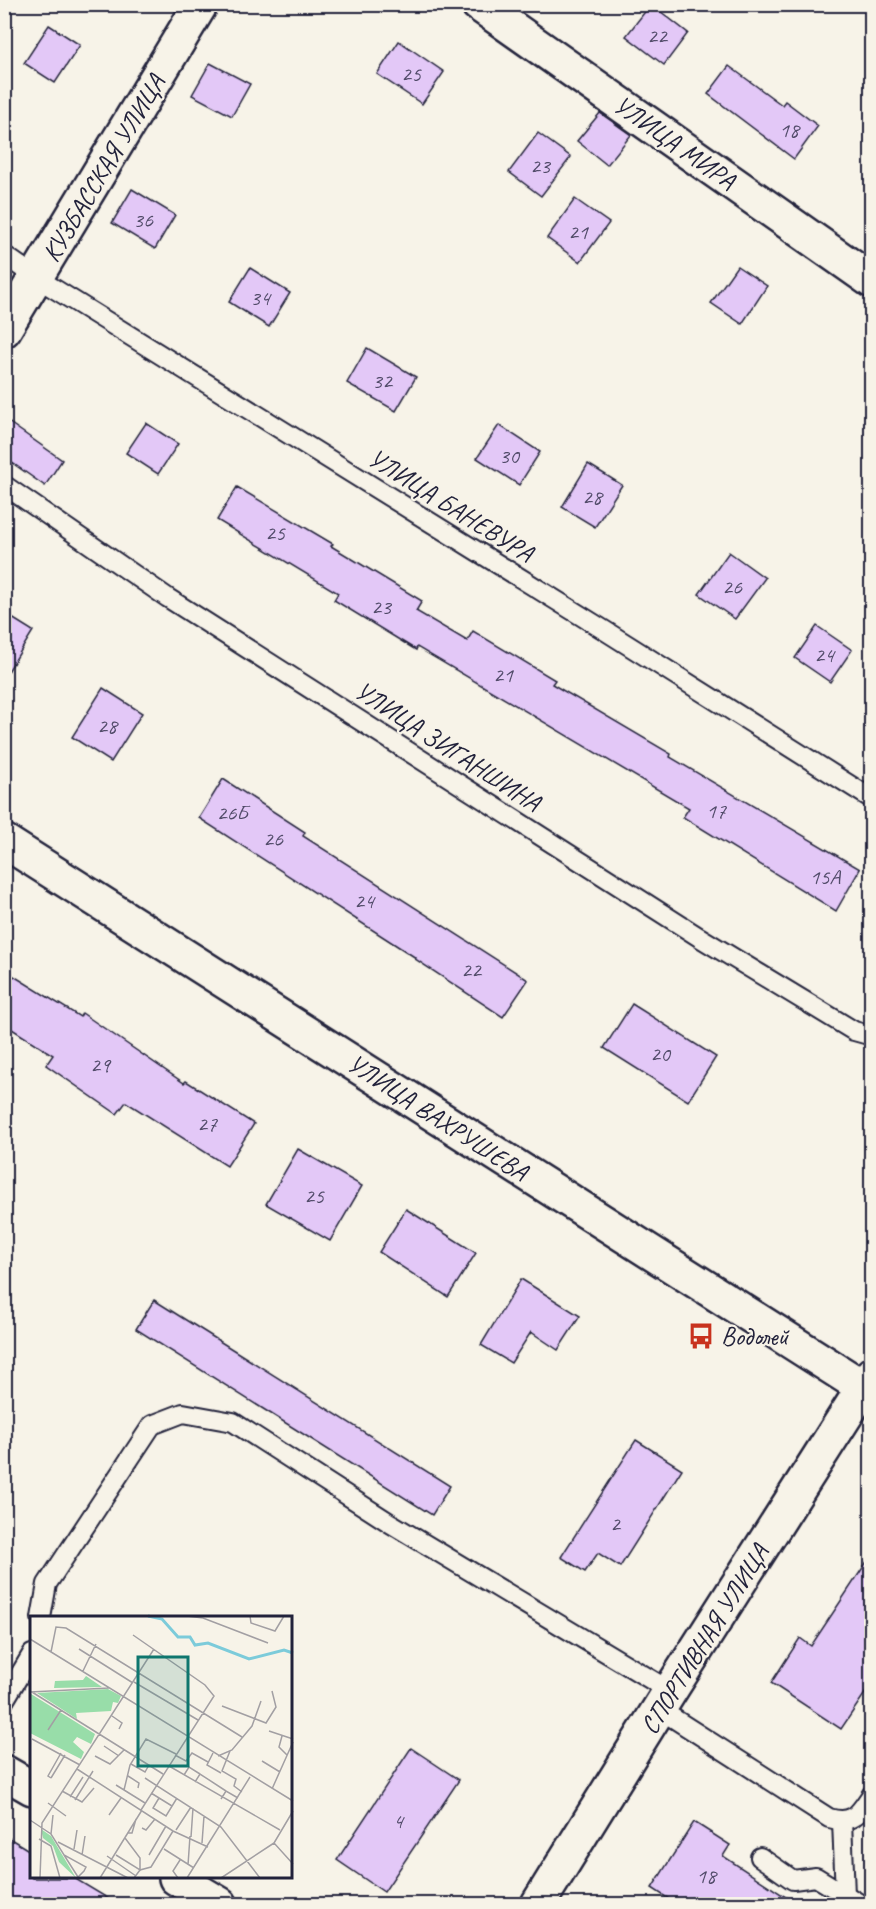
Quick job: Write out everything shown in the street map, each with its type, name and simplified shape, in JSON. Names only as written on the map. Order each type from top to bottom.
[{"type":"street","name":"КУЗБАССКАЯ УЛИЦА","points":[[4,330],[201,4]]},
{"type":"street","name":"УЛИЦА МИРА","points":[[478,4],[872,281]]},
{"type":"street","name":"УЛИЦА ВАХРУШЕВА","points":[[4,841],[869,1385]]},
{"type":"street","name":"СПОРТИВНАЯ УЛИЦА","points":[[545,1902],[665,1700],[869,1385]]},
{"type":"street","points":[[4,1772],[30,1787]]},
{"type":"lane","name":"УЛИЦА БАНЕВУРА","points":[[4,255],[37,278],[594,623],[872,799]]},
{"type":"lane","name":"УЛИЦА ЗИГАНШИНА","points":[[4,485],[178,604],[689,931],[854,1031],[872,1036]]},
{"type":"lane","points":[[41,1616],[47,1584],[152,1425],[183,1413],[233,1422],[665,1700],[829,1818],[842,1821],[858,1815],[872,1794]]},
{"type":"lane","points":[[4,1701],[30,1657]]},
{"type":"lane","points":[[842,1821],[853,1900]]},
{"type":"lane","points":[[760,1857],[793,1880],[816,1877],[853,1900]]},
{"type":"building","points":[[651,4],[688,33],[664,65],[626,36]]},
{"type":"building","points":[[49,25],[80,45],[55,83],[24,63]]},
{"type":"building","points":[[399,41],[444,72],[422,104],[377,74]]},
{"type":"building","points":[[210,63],[250,84],[232,116],[192,95]]},
{"type":"building","points":[[729,66],[782,105],[785,101],[818,126],[794,159],[708,94]]},
{"type":"building","points":[[600,113],[631,135],[607,165],[577,141]]},
{"type":"building","points":[[538,133],[571,157],[541,196],[509,172]]},
{"type":"building","points":[[132,189],[175,215],[155,249],[112,223]]},
{"type":"building","points":[[575,199],[609,223],[580,262],[547,238]]},
{"type":"building","points":[[737,266],[767,286],[742,324],[711,303]]},
{"type":"building","points":[[250,268],[290,293],[269,327],[229,302]]},
{"type":"building","points":[[367,348],[416,377],[396,411],[347,383]]},
{"type":"building","points":[[4,419],[62,460],[45,486],[4,457]]},
{"type":"building","points":[[146,423],[178,444],[158,474],[126,453]]},
{"type":"building","points":[[499,425],[540,452],[519,485],[477,458]]},
{"type":"building","points":[[588,464],[622,485],[595,527],[562,507]]},
{"type":"building","points":[[237,487],[333,544],[331,546],[422,601],[416,611],[467,641],[473,631],[555,680],[552,684],[671,754],[670,757],[860,869],[836,911],[683,817],[689,808],[334,600],[338,593],[217,520]]},
{"type":"building","points":[[729,552],[765,578],[735,619],[699,594]]},
{"type":"building","points":[[4,613],[33,631],[4,678]]},
{"type":"building","points":[[817,626],[852,650],[830,682],[795,658]]},
{"type":"building","points":[[103,688],[142,713],[111,762],[72,737]]},
{"type":"building","points":[[223,779],[305,832],[303,836],[528,980],[503,1017],[199,818]]},
{"type":"building","points":[[4,970],[80,1017],[82,1013],[184,1083],[186,1081],[254,1124],[227,1166],[126,1102],[117,1114],[46,1065],[53,1055],[4,1024]]},
{"type":"building","points":[[632,1004],[716,1057],[688,1101],[604,1048]]},
{"type":"building","points":[[298,1149],[362,1186],[330,1241],[266,1204]]},
{"type":"building","points":[[406,1209],[476,1253],[448,1297],[379,1252]]},
{"type":"building","points":[[521,1279],[580,1316],[558,1350],[531,1332],[511,1363],[481,1345]]},
{"type":"building","points":[[154,1300],[450,1486],[432,1515],[136,1329]]},
{"type":"building","points":[[636,1440],[682,1469],[620,1567],[598,1553],[585,1572],[561,1557]]},
{"type":"building","points":[[872,1554],[872,1683],[841,1729],[771,1683],[800,1638],[811,1646]]},
{"type":"building","points":[[411,1748],[459,1780],[384,1892],[337,1860]]},
{"type":"building","points":[[694,1822],[730,1845],[723,1856],[798,1905],[678,1905],[652,1888]]},
{"type":"building","points":[[4,1835],[30,1851],[30,1879],[76,1879],[119,1905],[4,1905]]},
{"type":"place","name":"Водолей","points":[[701,1336]]}]
